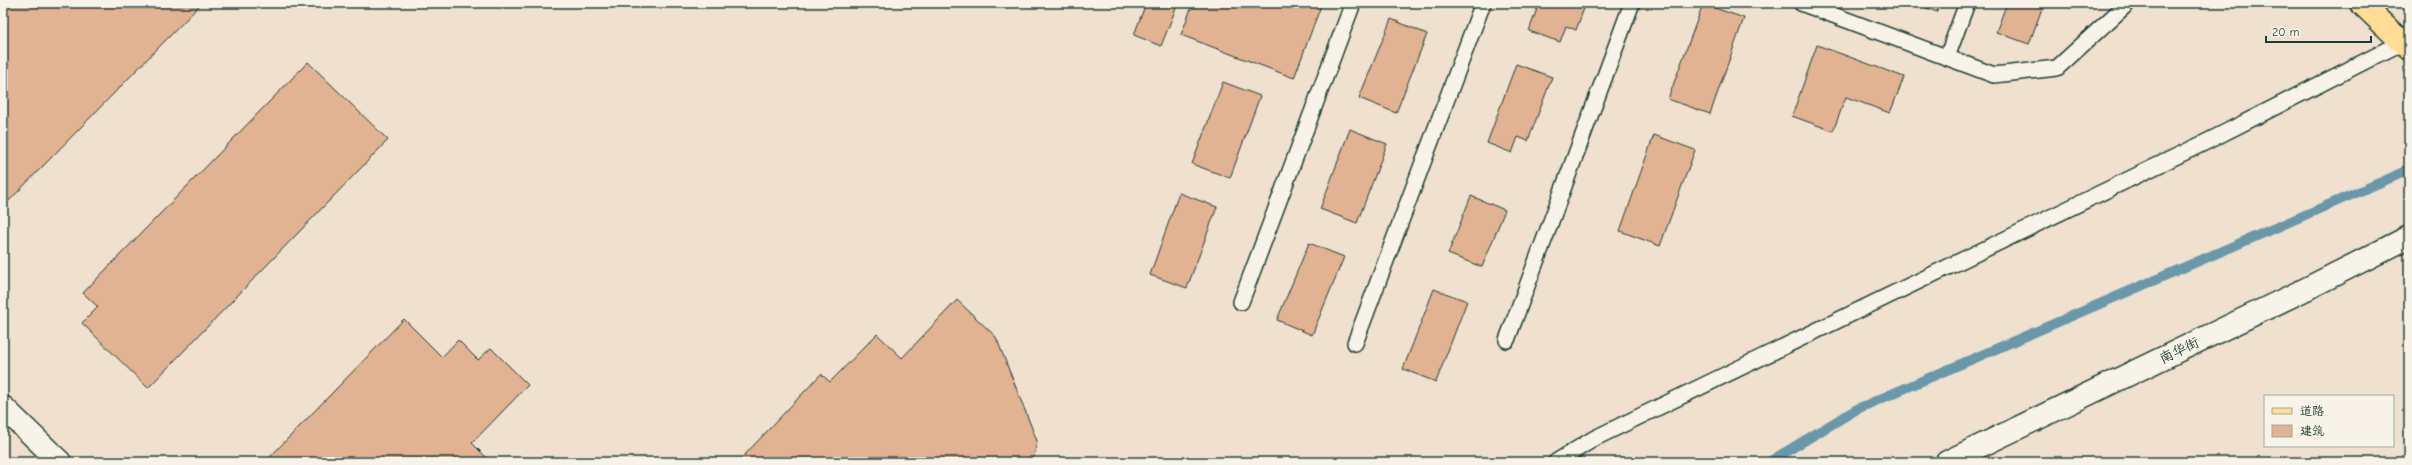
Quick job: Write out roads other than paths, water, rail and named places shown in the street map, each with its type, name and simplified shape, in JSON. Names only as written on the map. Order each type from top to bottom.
[{"type":"main road","points":[[2361,3],[2407,43]]},
{"type":"street","name":"南华街","points":[[1948,462],[2296,294],[2409,237]]},
{"type":"street","points":[[3,407],[60,462]]},
{"type":"lane","points":[[1241,302],[1353,3]]},
{"type":"lane","points":[[1355,343],[1483,3]]},
{"type":"lane","points":[[1506,340],[1632,3]]},
{"type":"lane","points":[[1801,3],[1994,75],[2057,68],[2128,3]]},
{"type":"lane","points":[[1947,57],[1967,3]]},
{"type":"lane","points":[[1556,462],[1595,438],[2407,43]]},
{"type":"waterway","points":[[1769,462],[1857,409],[2409,170]]}]
